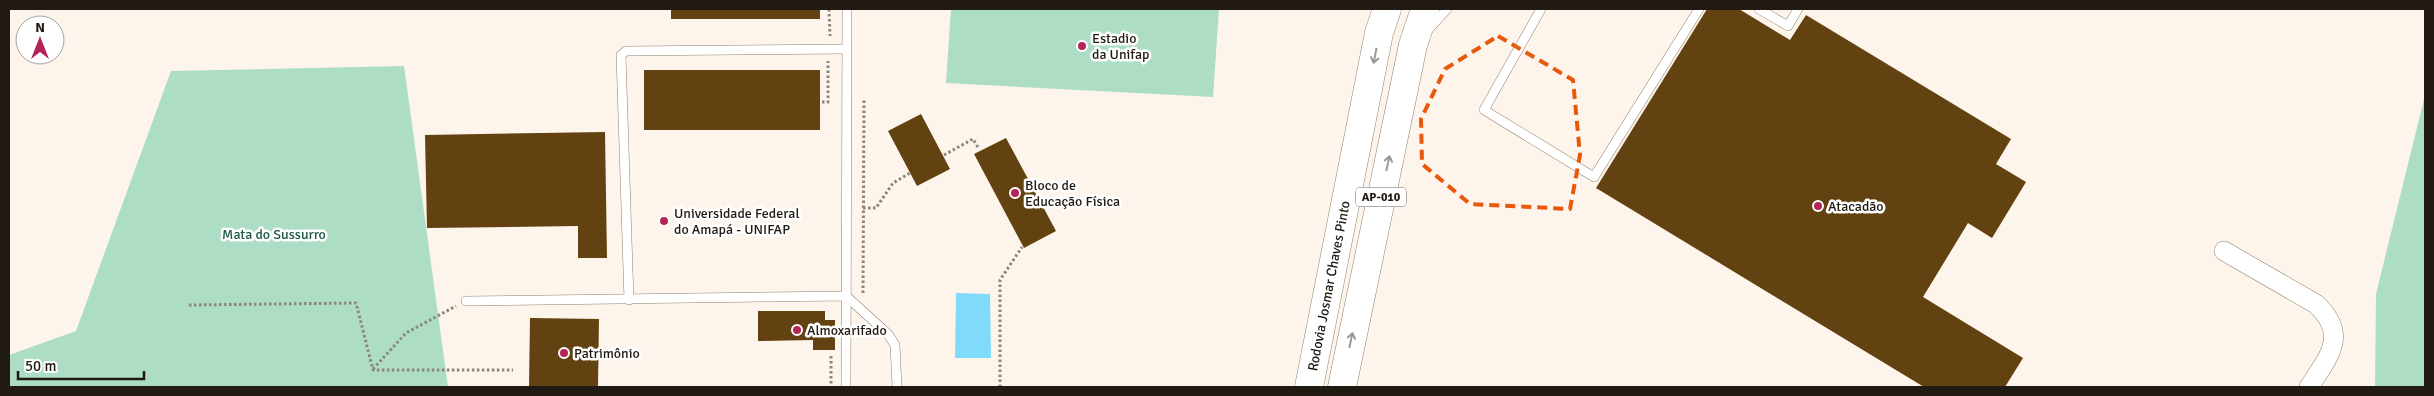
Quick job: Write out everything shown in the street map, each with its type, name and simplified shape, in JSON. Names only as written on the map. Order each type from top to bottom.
[{"type":"main road","name":"Rodovia Josmar Chaves Pinto","points":[[1309,387],[1377,43],[1387,9]]},
{"type":"main road","name":"AP-010","points":[[1342,387],[1413,44],[1425,9]]},
{"type":"street","points":[[2224,251],[2316,304],[2328,316],[2334,327],[2334,342],[2328,356],[2309,387]]},
{"type":"lane","points":[[846,9],[846,387]]},
{"type":"lane","points":[[1413,44],[1442,17],[1447,9]]},
{"type":"lane","points":[[1542,9],[1484,110],[1594,177],[1699,9]]},
{"type":"lane","points":[[1759,9],[1788,26],[1798,9]]},
{"type":"lane","points":[[629,300],[621,55],[626,51],[846,49]]},
{"type":"lane","points":[[466,301],[846,296],[888,334],[895,345],[897,387]]},
{"type":"path","points":[[829,9],[830,36]]},
{"type":"path","points":[[822,102],[828,102],[828,61]]},
{"type":"path","points":[[863,293],[864,99]]},
{"type":"path","points":[[944,155],[973,139],[980,149]]},
{"type":"path","points":[[864,208],[876,208],[893,183],[910,172]]},
{"type":"path","points":[[1000,387],[1000,280],[1022,247]]},
{"type":"path","points":[[373,370],[406,332],[466,301]]},
{"type":"path","points":[[189,305],[356,303],[373,370]]},
{"type":"path","points":[[831,356],[831,387]]},
{"type":"path","points":[[373,370],[513,370]]},
{"type":"highlighted area","points":[[1498,36],[1573,80],[1580,155],[1570,209],[1470,204],[1422,164],[1421,119],[1445,69]]},
{"type":"green space","name":"Estadio da Unifap","points":[[951,9],[1219,9],[1213,97],[946,83]]},
{"type":"green space","name":"Mata do Sussurro","points":[[404,66],[448,387],[9,387],[9,355],[76,331],[171,71]]},
{"type":"green space","points":[[2425,95],[2425,387],[2375,387],[2376,294]]},
{"type":"water","points":[[956,293],[990,294],[991,358],[955,358]]},
{"type":"building","points":[[671,9],[820,9],[820,19],[671,19]]},
{"type":"building","name":"Atacadão","points":[[1707,9],[1739,9],[1790,40],[1806,15],[2011,139],[1996,164],[2026,182],[1992,238],[1968,223],[1923,297],[2023,358],[2005,387],[1924,387],[1596,188]]},
{"type":"building","points":[[644,70],[820,70],[820,130],[644,130]]},
{"type":"building","points":[[921,114],[950,169],[917,186],[888,131]]},
{"type":"building","points":[[605,132],[607,258],[578,258],[578,226],[427,228],[425,135]]},
{"type":"building","name":"Bloco de Educação Física","points":[[1006,138],[1056,231],[1024,248],[974,154]]},
{"type":"building","name":"Almoxarifado","points":[[758,311],[825,311],[825,320],[835,320],[835,350],[813,350],[813,340],[758,341]]},
{"type":"building","name":"Patrimônio","points":[[530,318],[599,319],[598,387],[529,387]]},
{"type":"place","name":"Estadio da Unifap","points":[[1082,46]]},
{"type":"place","name":"Bloco de Educação Física","points":[[1015,193]]},
{"type":"place","name":"Atacadão","points":[[1818,206]]},
{"type":"place","name":"Universidade Federal do Amapá - UNIFAP","points":[[664,221]]},
{"type":"place","name":"Almoxarifado","points":[[797,330]]},
{"type":"place","name":"Patrimônio","points":[[564,353]]}]
